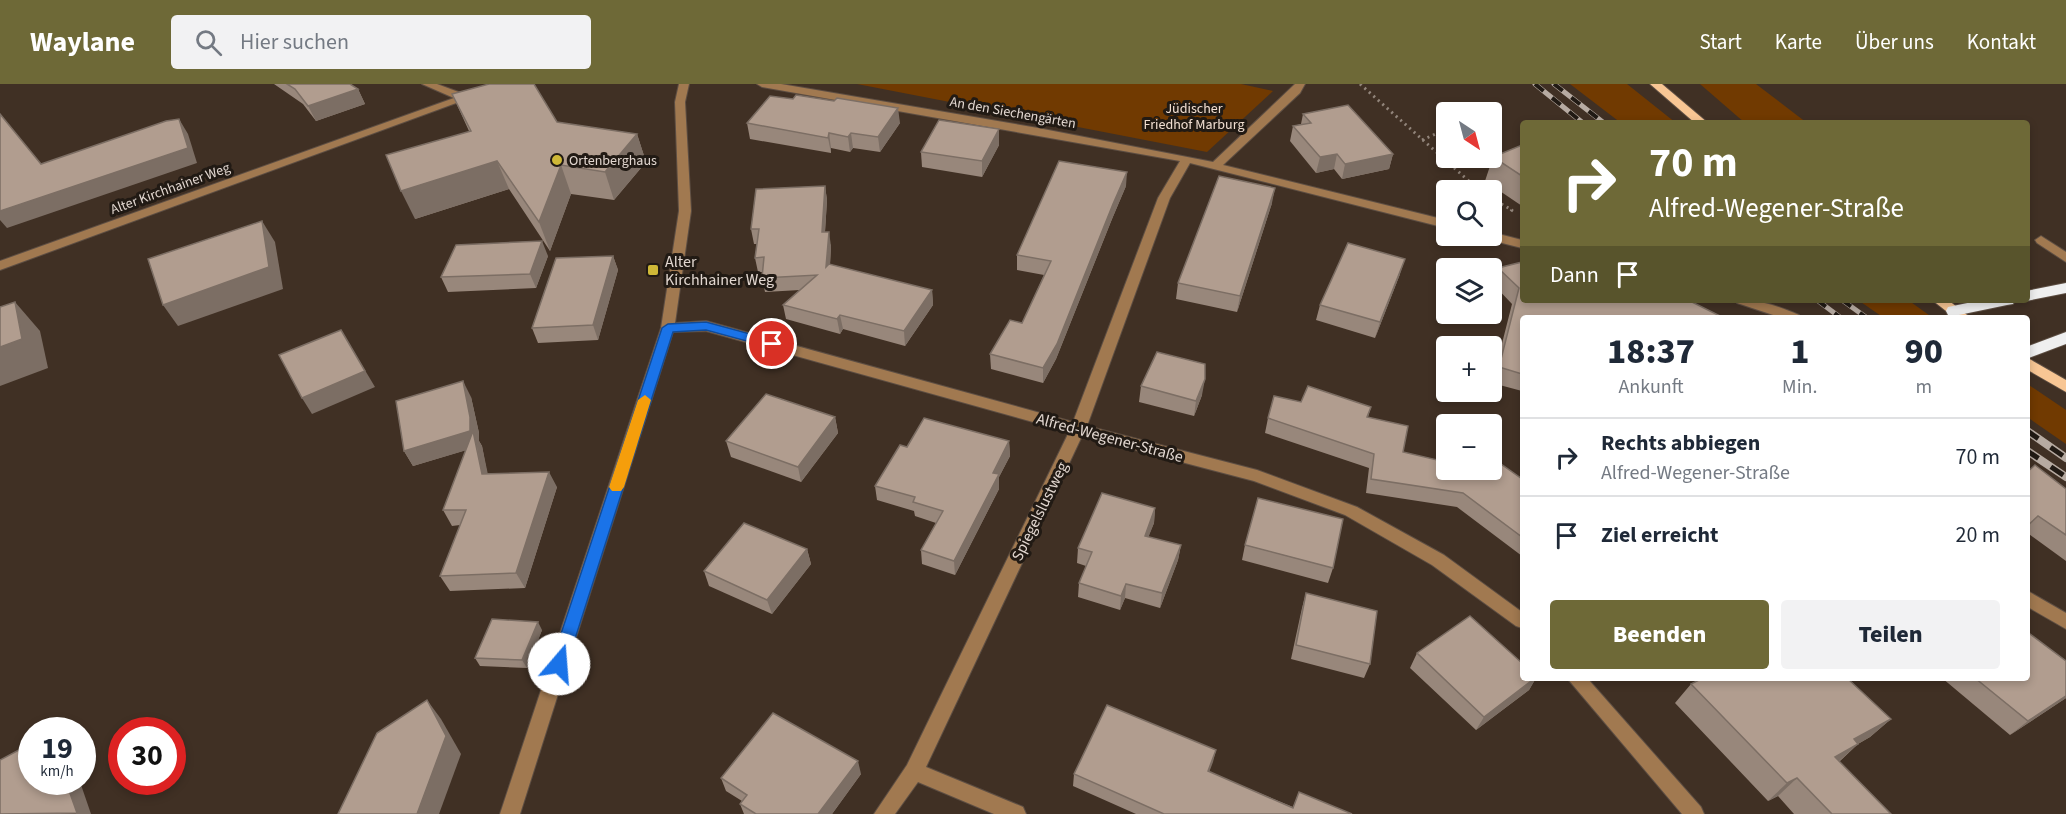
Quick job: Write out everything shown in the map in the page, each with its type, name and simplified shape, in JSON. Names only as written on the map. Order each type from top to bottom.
[{"type":"highway","points":[[2030,295],[2066,288]]},
{"type":"highway","points":[[1959,314],[1997,303]]},
{"type":"highway","points":[[2030,352],[2066,338]]},
{"type":"main road","points":[[1655,84],[1698,120]]},
{"type":"main road","points":[[1943,303],[1959,314]]},
{"type":"main road","points":[[2030,364],[2066,387]]},
{"type":"street","points":[[427,84],[464,98]]},
{"type":"street","points":[[510,814],[668,328],[685,211],[680,102],[684,84]]},
{"type":"street","name":"An den Siechengärten","points":[[762,84],[1038,130],[1187,159]]},
{"type":"street","points":[[1216,165],[1296,91],[1300,84]]},
{"type":"street","name":"Alter Kirchhainer Weg","points":[[0,266],[486,92]]},
{"type":"street","points":[[1187,159],[1436,221]]},
{"type":"street","name":"Spiegelslustweg","points":[[884,814],[914,771],[1078,429],[1164,198],[1187,159]]},
{"type":"street","points":[[1502,239],[1520,244]]},
{"type":"street","points":[[2041,240],[2066,258]]},
{"type":"street","points":[[1754,303],[1787,315]]},
{"type":"street","name":"Alfred-Wegener-Straße","points":[[668,328],[706,326],[1257,476],[1351,511],[1438,560],[1520,620]]},
{"type":"street","points":[[2030,600],[2066,622]]},
{"type":"street","points":[[1579,681],[1694,814]]},
{"type":"street","points":[[914,771],[1016,814]]},
{"type":"path","points":[[1360,84],[1468,180]]},
{"type":"path","points":[[1422,140],[1436,134]]},
{"type":"path","points":[[1512,210],[1520,207]]},
{"type":"green space","name":"Jüdischer Friedhof Marburg","points":[[857,84],[1241,84],[1273,91],[1207,152]]},
{"type":"green space","points":[[1570,84],[1627,84],[1672,120],[1617,120]]},
{"type":"green space","points":[[1700,84],[1756,84],[1803,120],[1742,120]]},
{"type":"green space","points":[[1862,303],[1912,303],[1929,315],[1880,315]]},
{"type":"green space","points":[[2030,386],[2066,410],[2066,444],[2030,419]]},
{"type":"building","points":[[287,84],[350,84],[358,89],[308,106],[295,89]]},
{"type":"building","points":[[489,84],[534,84],[557,122],[637,134],[605,172],[561,165],[539,222],[497,161],[401,191],[386,155],[471,131],[452,94]]},
{"type":"building","points":[[796,95],[834,101],[837,98],[898,108],[878,137],[851,133],[848,137],[829,133],[828,138],[747,123],[770,96],[793,99]]},
{"type":"building","points":[[1348,105],[1393,154],[1345,164],[1337,154],[1320,157],[1293,126],[1311,123],[1303,114]]},
{"type":"building","points":[[0,114],[41,164],[166,121],[179,119],[188,148],[0,211]]},
{"type":"building","points":[[939,120],[999,129],[982,161],[921,152]]},
{"type":"building","points":[[1520,146],[1520,175],[1502,163],[1502,153]]},
{"type":"building","points":[[1059,161],[1127,172],[1057,344],[1043,368],[990,354],[1010,320],[1022,323],[1051,261],[1017,255]]},
{"type":"building","points":[[1219,176],[1275,188],[1240,296],[1178,283]]},
{"type":"building","points":[[825,186],[822,232],[829,232],[826,267],[829,264],[932,290],[904,331],[840,315],[837,319],[783,305],[817,275],[762,278],[764,257],[755,258],[759,229],[751,229],[756,189]]},
{"type":"building","points":[[262,221],[269,267],[163,305],[148,259]]},
{"type":"building","points":[[542,241],[530,274],[441,277],[456,245]]},
{"type":"building","points":[[1348,243],[1405,259],[1380,322],[1320,305]]},
{"type":"building","points":[[613,256],[593,325],[532,328],[556,258]]},
{"type":"building","points":[[1520,262],[1520,303],[1694,303],[1718,315],[1520,315],[1520,373],[1502,368],[1502,355],[1519,288],[1502,272],[1502,267]]},
{"type":"building","points":[[15,302],[22,339],[0,347],[0,307]]},
{"type":"building","points":[[341,330],[365,371],[302,398],[279,355]]},
{"type":"building","points":[[1157,352],[1205,364],[1205,379],[1196,401],[1141,386]]},
{"type":"building","points":[[463,381],[470,417],[470,431],[404,451],[396,401]]},
{"type":"building","points":[[1308,386],[1371,407],[1367,417],[1408,426],[1403,452],[1436,460],[1436,480],[1502,480],[1502,465],[1520,478],[1520,536],[1463,493],[1371,479],[1374,454],[1268,418],[1274,396],[1301,402]]},
{"type":"building","points":[[766,394],[835,417],[798,467],[726,441]]},
{"type":"building","points":[[924,418],[1009,441],[993,473],[999,474],[954,561],[921,550],[943,511],[913,502],[915,497],[875,486],[900,445],[907,447]]},
{"type":"building","points":[[473,431],[482,474],[549,472],[516,573],[440,576],[466,510],[443,510]]},
{"type":"building","points":[[2035,465],[2066,489],[2066,535],[2038,516],[2030,523],[2030,469]]},
{"type":"building","points":[[1102,493],[1155,508],[1145,536],[1181,545],[1162,593],[1126,584],[1121,596],[1079,583],[1092,552],[1078,548]]},
{"type":"building","points":[[1258,498],[1343,519],[1333,568],[1245,545]]},
{"type":"building","points":[[744,523],[807,549],[767,600],[704,571]]},
{"type":"building","points":[[1306,593],[1377,611],[1370,664],[1296,645]]},
{"type":"building","points":[[1470,616],[1520,661],[1520,681],[1531,681],[1484,717],[1417,653]]},
{"type":"building","points":[[492,619],[538,622],[522,660],[475,658]]},
{"type":"building","points":[[2030,634],[2066,661],[2066,696],[2028,721],[1979,681],[2030,681]]},
{"type":"building","points":[[1697,681],[1850,681],[1891,719],[1854,739],[1858,744],[1835,757],[1891,814],[1832,814],[1797,778],[1787,783],[1691,684]]},
{"type":"building","points":[[427,700],[446,736],[417,814],[338,814],[377,733]]},
{"type":"building","points":[[1107,705],[1216,750],[1208,771],[1293,808],[1299,792],[1352,814],[1164,814],[1074,774]]},
{"type":"building","points":[[773,713],[858,761],[818,814],[756,814],[740,804],[747,795],[721,778]]},
{"type":"building","points":[[18,750],[18,795],[71,795],[77,813],[0,814],[0,760]]},
{"type":"railway","points":[[1535,84],[1579,120]]},
{"type":"railway","points":[[1554,84],[1600,120]]},
{"type":"railway","points":[[1821,303],[1837,315]]},
{"type":"railway","points":[[1846,303],[1863,315]]},
{"type":"railway","points":[[2030,433],[2066,458]]},
{"type":"railway","points":[[2030,453],[2066,477]]},
{"type":"slow traffic","points":[[617,487],[645,400]]},
{"type":"place","name":"Ortenberghaus","points":[[557,160]]},
{"type":"place","name":"Alter Kirchhainer Weg","points":[[653,270]]},
{"type":"route","points":[[559,664],[668,328],[706,326],[772,344]]}]
